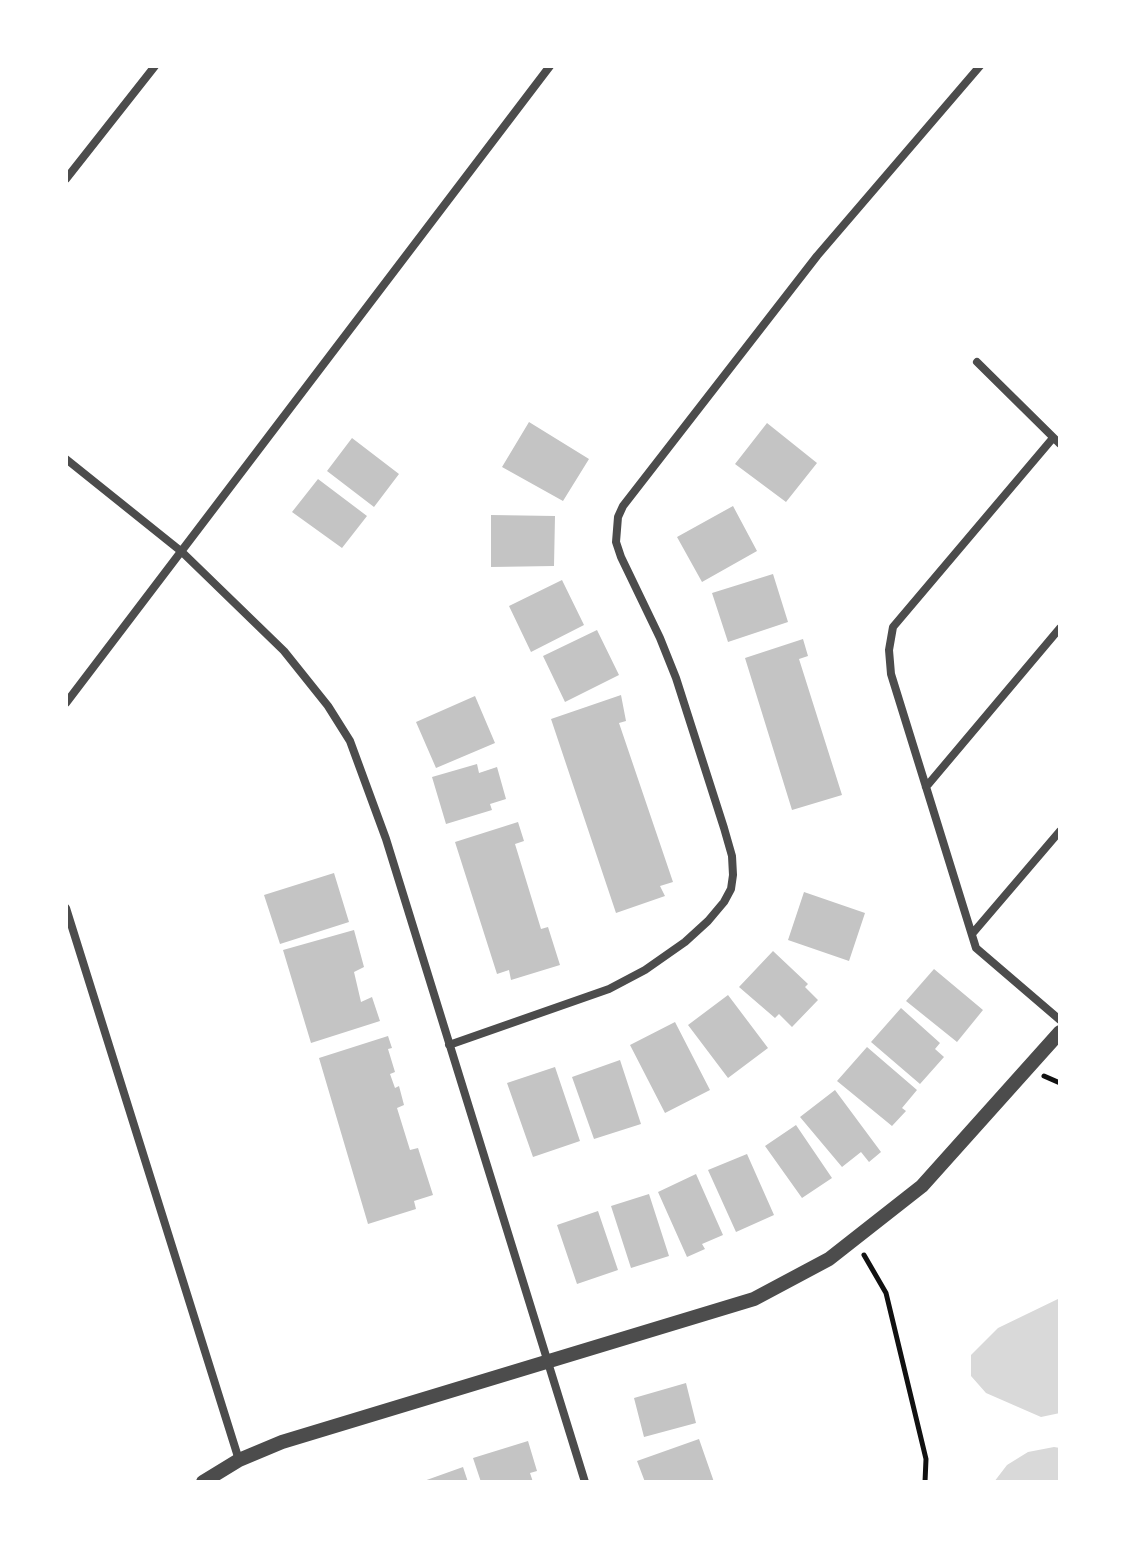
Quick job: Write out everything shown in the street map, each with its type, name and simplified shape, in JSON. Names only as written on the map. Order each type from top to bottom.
[{"type":"street","points":[[66,179],[155,66]]},
{"type":"street","points":[[66,703],[550,66]]},
{"type":"street","points":[[449,1045],[609,989],[645,970],[685,942],[724,902],[731,889],[732,856],[676,678],[621,557],[616,542],[618,517],[623,506],[817,256],[980,66]]},
{"type":"street","points":[[977,362],[1056,441],[893,627],[889,650],[891,674],[976,948],[1060,1020]]},
{"type":"street","points":[[66,459],[182,552],[284,651],[328,706],[350,741],[386,839],[585,1482]]},
{"type":"street","points":[[926,787],[1060,628]]},
{"type":"street","points":[[972,934],[1060,831]]},
{"type":"street","points":[[66,908],[239,1460]]},
{"type":"street","points":[[203,1482],[239,1460],[282,1442],[754,1299],[829,1259],[922,1186],[1060,1032]]},
{"type":"path","points":[[856,1240],[886,1293],[926,1459],[925,1482]]},
{"type":"shaded area","points":[[1060,1298],[1060,1413],[1041,1417],[986,1393],[971,1376],[971,1355],[998,1328]]},
{"type":"shaded area","points":[[1060,1448],[1060,1482],[994,1482],[1007,1465],[1028,1452]]},
{"type":"building","points":[[529,422],[589,459],[563,501],[502,467]]},
{"type":"building","points":[[767,423],[817,463],[786,502],[735,464]]},
{"type":"building","points":[[352,438],[399,474],[374,507],[327,471]]},
{"type":"building","points":[[318,479],[367,516],[342,548],[292,512]]},
{"type":"building","points":[[733,506],[757,551],[702,582],[677,537]]},
{"type":"building","points":[[491,515],[555,516],[554,566],[491,567]]},
{"type":"building","points":[[773,574],[788,622],[728,642],[712,593]]},
{"type":"building","points":[[562,580],[584,625],[531,652],[509,606]]},
{"type":"building","points":[[597,630],[619,675],[565,702],[543,656]]},
{"type":"building","points":[[803,639],[808,656],[799,659],[842,795],[792,810],[745,658]]},
{"type":"building","points":[[621,695],[626,721],[619,723],[673,882],[660,886],[665,896],[616,913],[551,719]]},
{"type":"building","points":[[475,696],[495,743],[436,768],[416,722]]},
{"type":"building","points":[[477,764],[479,773],[497,767],[506,799],[490,804],[492,810],[446,824],[432,777]]},
{"type":"building","points":[[518,822],[524,841],[515,844],[541,929],[548,927],[560,965],[511,980],[509,970],[497,974],[455,842]]},
{"type":"building","points":[[334,873],[349,922],[280,944],[264,895]]},
{"type":"building","points":[[804,892],[865,913],[849,961],[788,940]]},
{"type":"building","points":[[354,930],[364,967],[354,972],[361,1002],[372,997],[380,1021],[311,1043],[283,950]]},
{"type":"building","points":[[773,951],[808,984],[805,987],[818,1000],[792,1027],[779,1014],[775,1018],[739,987]]},
{"type":"building","points":[[934,969],[983,1010],[957,1042],[906,1001]]},
{"type":"building","points":[[728,995],[768,1048],[728,1078],[688,1025]]},
{"type":"building","points":[[901,1008],[940,1043],[935,1049],[944,1057],[920,1084],[871,1042]]},
{"type":"building","points":[[675,1022],[710,1090],[665,1113],[630,1045]]},
{"type":"building","points":[[388,1036],[392,1048],[388,1049],[395,1072],[390,1074],[395,1088],[399,1086],[404,1105],[397,1108],[410,1150],[418,1148],[433,1195],[414,1201],[416,1209],[368,1224],[319,1058]]},
{"type":"building","points":[[867,1047],[917,1090],[902,1108],[906,1111],[892,1126],[837,1081]]},
{"type":"building","points":[[620,1060],[641,1124],[594,1139],[572,1077]]},
{"type":"building","points":[[555,1067],[580,1141],[533,1157],[507,1083]]},
{"type":"building","points":[[835,1090],[881,1152],[869,1162],[861,1152],[842,1167],[800,1117]]},
{"type":"building","points":[[796,1125],[832,1178],[802,1198],[765,1146]]},
{"type":"building","points":[[747,1154],[774,1215],[736,1232],[708,1170]]},
{"type":"building","points":[[696,1174],[723,1235],[702,1244],[705,1249],[687,1257],[658,1192]]},
{"type":"building","points":[[649,1194],[669,1256],[631,1268],[611,1206]]},
{"type":"building","points":[[598,1211],[618,1270],[577,1284],[557,1225]]},
{"type":"building","points":[[686,1383],[696,1423],[644,1437],[634,1398]]},
{"type":"building","points":[[699,1439],[714,1482],[645,1482],[637,1461]]},
{"type":"building","points":[[528,1441],[537,1471],[530,1473],[533,1482],[481,1482],[473,1458]]},
{"type":"building","points":[[463,1467],[468,1482],[421,1482]]}]
